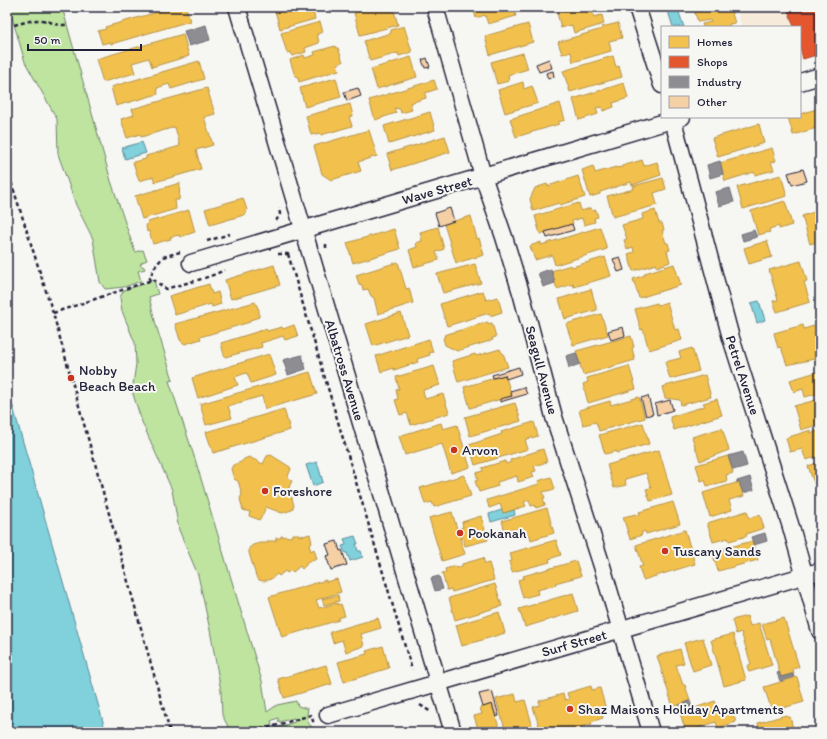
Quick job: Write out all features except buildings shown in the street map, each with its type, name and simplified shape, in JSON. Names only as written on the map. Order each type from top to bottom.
[{"type":"street","name":"Albatross Avenue","points":[[237,7],[453,732]]},
{"type":"street","name":"Seagull Avenue","points":[[435,7],[483,176],[522,296],[554,417],[598,550],[651,732]]},
{"type":"street","points":[[637,7],[661,82]]},
{"type":"street","points":[[801,82],[820,76]]},
{"type":"street","name":"Wave Street","points":[[191,263],[676,118]]},
{"type":"street","name":"Petrel Avenue","points":[[676,118],[731,338],[783,500],[820,632]]},
{"type":"street","name":"Surf Street","points":[[328,715],[820,571]]},
{"type":"path","points":[[14,26],[31,20],[48,21],[59,26],[68,24]]},
{"type":"path","points":[[7,169],[53,313],[170,732]]},
{"type":"path","name":"Albatross Avenue","points":[[288,254],[412,670]]},
{"type":"path","points":[[53,313],[149,281]]},
{"type":"path","points":[[254,732],[295,720]]},
{"type":"shaded area","points":[[736,7],[820,7],[820,54],[801,60],[801,26],[742,26]]},
{"type":"green space","points":[[9,7],[62,7],[111,181],[135,252],[143,250],[147,260],[142,262],[140,265],[145,269],[138,271],[141,281],[124,287],[105,289],[100,282],[93,239],[76,205],[58,154],[57,119],[25,62]]},
{"type":"green space","points":[[154,281],[158,294],[149,297],[173,380],[169,381],[195,459],[262,681],[267,712],[277,705],[296,701],[298,706],[308,709],[307,720],[317,732],[264,732],[295,722],[294,718],[279,722],[278,718],[271,721],[272,725],[253,730],[250,728],[238,732],[231,732],[222,715],[221,691],[198,575],[179,530],[172,490],[142,422],[132,391],[136,364],[135,343],[122,311],[120,297],[124,290]]},
{"type":"water","points":[[677,7],[684,26],[673,26],[667,8]]},
{"type":"water","points":[[142,142],[146,153],[125,159],[122,148]]},
{"type":"water","points":[[759,301],[765,320],[757,323],[751,303]]},
{"type":"water","points":[[7,386],[106,732],[7,732]]},
{"type":"water","points":[[317,462],[323,482],[313,486],[306,465]]},
{"type":"water","points":[[502,510],[503,513],[514,510],[515,515],[491,522],[489,514]]},
{"type":"water","points":[[355,536],[358,544],[356,544],[358,551],[361,551],[363,557],[350,561],[342,546],[346,545],[344,539]]},
{"type":"place","name":"Nobby Beach Beach","points":[[71,378]]},
{"type":"place","name":"Arvon","points":[[454,450]]},
{"type":"place","name":"Foreshore","points":[[265,491]]},
{"type":"place","name":"Pookanah","points":[[460,533]]},
{"type":"place","name":"Tuscany Sands","points":[[665,551]]},
{"type":"place","name":"Shaz Maisons Holiday Apartments","points":[[570,709]]}]
